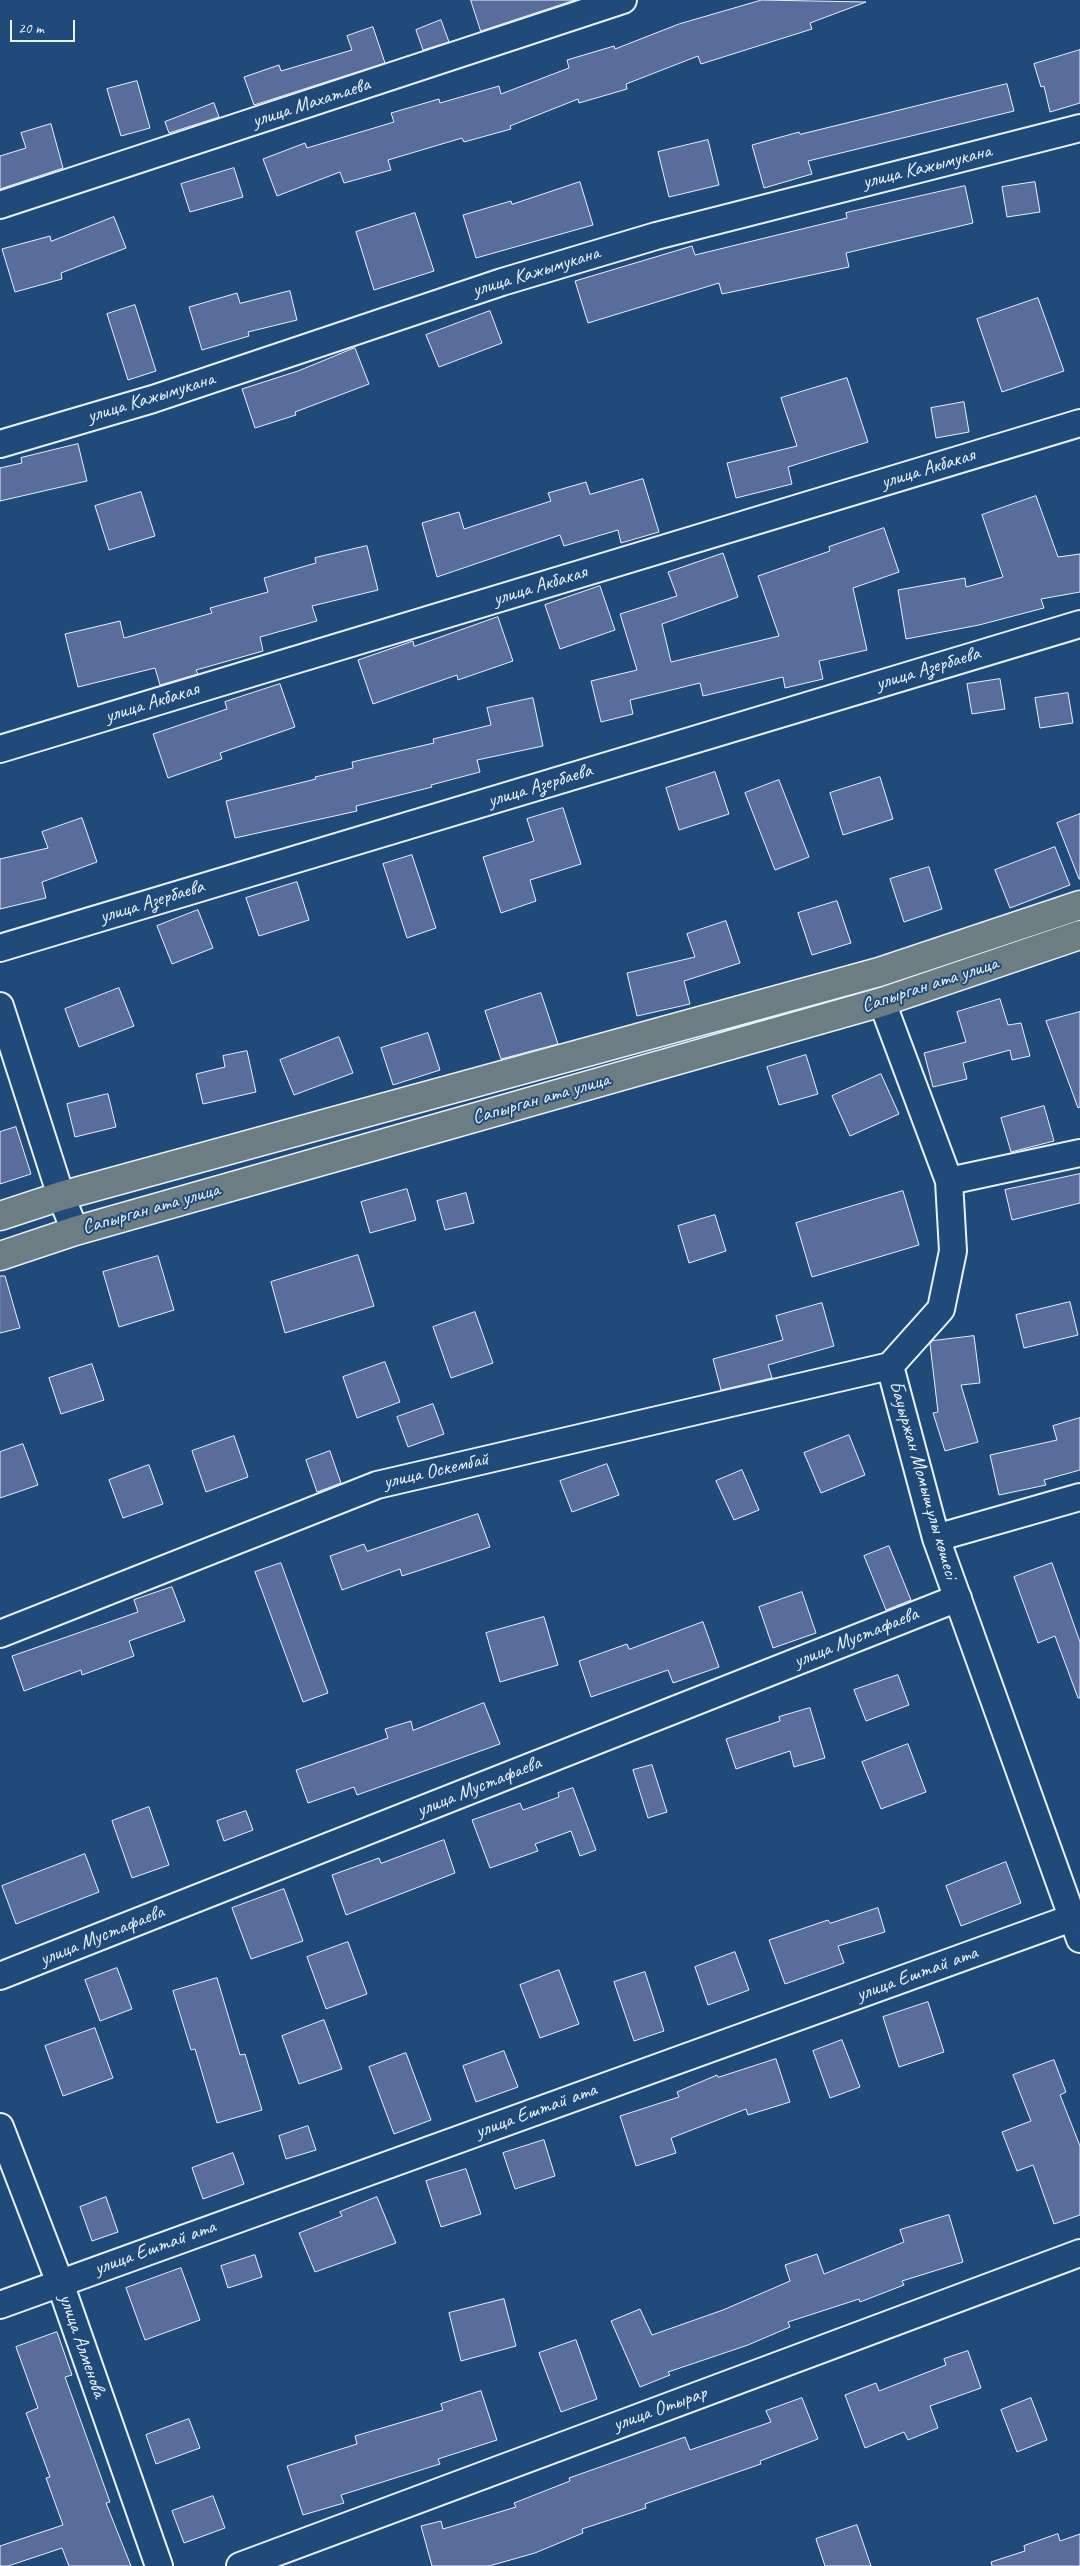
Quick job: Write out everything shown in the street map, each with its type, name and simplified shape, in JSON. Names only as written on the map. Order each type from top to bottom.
[{"type":"main road","name":"Сапырган ата улица","points":[[0,1216],[61,1196],[879,972],[1080,905]]},
{"type":"main road","name":"Сапырган ата улица","points":[[0,1256],[75,1231],[882,1002],[1080,935]]},
{"type":"street","name":"улица Махатаева","points":[[0,205],[623,0]]},
{"type":"street","name":"улица Кажымукана","points":[[0,444],[153,399],[502,282],[656,236],[1080,128]]},
{"type":"street","name":"улица Акбакая","points":[[0,749],[1080,424]]},
{"type":"street","name":"улица Азербаева","points":[[0,948],[1080,624]]},
{"type":"street","name":"Бауыржан Момышұлы көшесі","points":[[882,1002],[949,1181],[953,1251],[941,1309],[890,1366],[936,1538],[1078,1924]]},
{"type":"street","points":[[0,1006],[61,1196],[75,1231]]},
{"type":"street","points":[[949,1181],[1080,1153]]},
{"type":"street","name":"улица Оскембай","points":[[0,1634],[377,1485],[890,1366]]},
{"type":"street","points":[[936,1538],[1080,1497]]},
{"type":"street","name":"улица Мустафаева","points":[[0,1976],[958,1598]]},
{"type":"street","name":"улица Ештай ата","points":[[0,2305],[1078,1924]]},
{"type":"street","name":"улица Алменова","points":[[0,2127],[60,2283],[159,2566]]},
{"type":"street","name":"улица Отырар","points":[[240,2566],[1080,2252]]},
{"type":"building","points":[[471,0],[575,0],[481,31]]},
{"type":"building","points":[[762,0],[866,2],[810,23],[812,29],[701,64],[698,56],[626,84],[627,89],[579,103],[578,99],[510,126],[511,129],[464,142],[462,138],[388,160],[391,170],[344,183],[340,172],[277,196],[263,159],[305,143],[307,148],[394,122],[391,113],[439,99],[440,103],[499,86],[501,94],[569,68],[567,60],[614,46],[615,49],[679,24]]},
{"type":"building","points":[[441,20],[449,42],[423,50],[416,30]]},
{"type":"building","points":[[373,27],[385,63],[254,105],[244,77],[279,65],[281,71],[352,50],[347,36]]},
{"type":"building","points":[[1080,50],[1080,103],[1050,112],[1044,86],[1041,87],[1034,64]]},
{"type":"building","points":[[137,81],[150,128],[121,136],[107,89]]},
{"type":"building","points":[[1007,84],[1014,111],[808,161],[812,174],[764,188],[752,145],[799,132],[800,134]]},
{"type":"building","points":[[214,103],[219,117],[169,133],[165,122]]},
{"type":"building","points":[[51,124],[63,168],[0,189],[0,156],[26,148],[21,133]]},
{"type":"building","points":[[708,140],[719,185],[669,197],[658,152]]},
{"type":"building","points":[[234,168],[243,197],[190,212],[181,184]]},
{"type":"building","points":[[580,182],[593,225],[476,258],[463,215],[511,201],[512,204]]},
{"type":"building","points":[[1035,182],[1040,212],[1007,217],[1002,187]]},
{"type":"building","points":[[965,186],[973,223],[846,253],[849,267],[722,294],[719,283],[588,323],[575,281],[692,246],[695,255],[847,218],[846,213]]},
{"type":"building","points":[[415,213],[434,271],[374,290],[356,232]]},
{"type":"building","points":[[114,217],[126,248],[61,273],[62,279],[15,292],[2,249],[50,236],[51,241]]},
{"type":"building","points":[[290,291],[297,320],[248,332],[249,336],[202,350],[189,307],[237,293],[240,303]]},
{"type":"building","points":[[1038,298],[1064,371],[1002,392],[977,319]]},
{"type":"building","points":[[135,305],[156,371],[128,380],[107,314]]},
{"type":"building","points":[[490,311],[502,343],[439,367],[426,335]]},
{"type":"building","points":[[355,348],[369,384],[295,412],[296,415],[255,428],[242,389],[298,371]]},
{"type":"building","points":[[847,378],[868,442],[788,467],[792,484],[736,498],[727,463],[797,446],[781,398]]},
{"type":"building","points":[[964,402],[969,432],[936,438],[931,408]]},
{"type":"building","points":[[78,444],[87,481],[0,501],[0,468],[22,463],[21,458]]},
{"type":"building","points":[[643,479],[659,532],[621,543],[618,530],[564,546],[560,535],[437,577],[422,523],[459,512],[464,529],[551,501],[548,493],[586,482],[590,494]]},
{"type":"building","points":[[141,492],[155,536],[109,550],[95,506]]},
{"type":"building","points":[[1036,496],[1058,557],[1080,554],[1080,592],[1041,599],[1044,608],[979,625],[906,639],[898,590],[965,578],[966,587],[1003,577],[982,515]]},
{"type":"building","points":[[884,528],[899,572],[853,588],[867,650],[819,661],[823,679],[785,688],[783,677],[703,696],[700,683],[630,700],[633,714],[601,722],[591,681],[637,670],[620,614],[677,596],[668,572],[723,553],[738,597],[662,624],[671,662],[779,636],[758,576],[830,551],[829,547]]},
{"type":"building","points":[[367,546],[378,590],[312,606],[317,621],[260,637],[263,651],[196,670],[198,674],[160,685],[155,668],[78,687],[65,634],[120,621],[124,638],[212,613],[210,608],[268,592],[264,578],[316,563],[315,558]]},
{"type":"building","points":[[600,586],[615,630],[560,649],[545,605]]},
{"type":"building","points":[[498,617],[513,661],[458,680],[457,675],[373,704],[358,660],[413,641],[414,646]]},
{"type":"building","points":[[1000,679],[1005,709],[972,714],[967,684]]},
{"type":"building","points":[[280,684],[295,727],[220,753],[222,759],[168,778],[153,734],[227,709],[225,702]]},
{"type":"building","points":[[1068,693],[1073,723],[1040,728],[1035,698]]},
{"type":"building","points":[[533,698],[543,746],[477,760],[480,772],[431,785],[432,787],[356,806],[357,811],[235,838],[226,801],[316,779],[315,777],[353,768],[352,762],[434,743],[433,739],[491,725],[487,708]]},
{"type":"building","points":[[715,772],[729,814],[679,830],[666,788]]},
{"type":"building","points":[[880,777],[893,819],[843,835],[830,793]]},
{"type":"building","points":[[779,780],[809,857],[775,870],[745,793]]},
{"type":"building","points":[[563,808],[581,864],[530,880],[536,901],[501,913],[483,857],[534,841],[527,819]]},
{"type":"building","points":[[1080,814],[1080,879],[1079,879],[1057,823]]},
{"type":"building","points":[[82,818],[97,862],[42,882],[46,898],[0,909],[0,859],[48,848],[42,832]]},
{"type":"building","points":[[1055,847],[1070,885],[1010,908],[995,870]]},
{"type":"building","points":[[412,855],[436,928],[407,938],[383,864]]},
{"type":"building","points":[[929,867],[942,909],[904,922],[890,879]]},
{"type":"building","points":[[297,882],[309,920],[259,936],[246,898]]},
{"type":"building","points":[[837,901],[851,943],[812,955],[798,913]]},
{"type":"building","points":[[198,910],[213,948],[172,964],[157,926]]},
{"type":"building","points":[[726,921],[740,963],[684,981],[690,1004],[637,1016],[627,973],[695,957],[687,934]]},
{"type":"building","points":[[119,988],[134,1026],[79,1047],[65,1009]]},
{"type":"building","points":[[541,993],[558,1044],[501,1059],[485,1011]]},
{"type":"building","points":[[1000,999],[1008,1025],[1021,1023],[1030,1056],[1012,1060],[1010,1050],[963,1063],[967,1079],[933,1087],[924,1053],[966,1042],[957,1012]]},
{"type":"building","points":[[1080,1012],[1080,1107],[1078,1108],[1046,1021]]},
{"type":"building","points":[[428,1033],[440,1070],[393,1085],[381,1048]]},
{"type":"building","points":[[339,1037],[353,1073],[294,1095],[280,1060]]},
{"type":"building","points":[[247,1051],[256,1092],[203,1104],[196,1074],[225,1067],[223,1056]]},
{"type":"building","points":[[806,1055],[818,1094],[779,1105],[767,1067]]},
{"type":"building","points":[[881,1074],[899,1114],[850,1136],[832,1096]]},
{"type":"building","points":[[108,1094],[116,1127],[75,1137],[67,1104]]},
{"type":"building","points":[[1044,1106],[1054,1141],[1011,1152],[1001,1118]]},
{"type":"building","points":[[16,1127],[31,1174],[0,1184],[0,1132]]},
{"type":"building","points":[[1080,1174],[1080,1203],[1012,1220],[1005,1190]]},
{"type":"building","points":[[407,1189],[416,1220],[370,1233],[361,1202]]},
{"type":"building","points":[[903,1191],[919,1245],[812,1277],[796,1223]]},
{"type":"building","points":[[466,1193],[474,1223],[445,1230],[437,1201]]},
{"type":"building","points":[[715,1215],[726,1251],[689,1263],[678,1226]]},
{"type":"building","points":[[358,1255],[374,1306],[285,1333],[271,1282]]},
{"type":"building","points":[[158,1256],[174,1310],[119,1327],[103,1272]]},
{"type":"building","points":[[0,1276],[5,1276],[20,1328],[0,1333]]},
{"type":"building","points":[[1070,1302],[1078,1335],[1024,1348],[1016,1315]]},
{"type":"building","points":[[822,1303],[834,1346],[768,1365],[772,1378],[721,1390],[713,1359],[783,1340],[776,1316]]},
{"type":"building","points":[[475,1312],[493,1363],[451,1378],[433,1327]]},
{"type":"building","points":[[974,1336],[980,1383],[961,1385],[978,1442],[945,1451],[933,1413],[938,1412],[930,1344],[932,1341]]},
{"type":"building","points":[[385,1362],[400,1402],[357,1418],[343,1377]]},
{"type":"building","points":[[92,1364],[104,1400],[61,1414],[49,1378]]},
{"type":"building","points":[[433,1404],[444,1434],[408,1447],[397,1417]]},
{"type":"building","points":[[1080,1418],[1080,1470],[1044,1480],[1046,1485],[999,1495],[990,1455],[1057,1440],[1053,1426]]},
{"type":"building","points":[[849,1435],[865,1475],[821,1493],[804,1453]]},
{"type":"building","points":[[234,1436],[248,1477],[206,1492],[192,1451]]},
{"type":"building","points":[[23,1444],[38,1485],[0,1498],[0,1452]]},
{"type":"building","points":[[330,1451],[341,1483],[317,1492],[306,1460]]},
{"type":"building","points":[[607,1464],[619,1495],[572,1512],[560,1481]]},
{"type":"building","points":[[149,1465],[163,1504],[123,1518],[109,1480]]},
{"type":"building","points":[[742,1470],[759,1510],[734,1520],[716,1481]]},
{"type":"building","points":[[478,1514],[490,1547],[402,1576],[400,1569],[342,1590],[330,1556],[364,1544],[367,1551]]},
{"type":"building","points":[[889,1546],[911,1600],[886,1610],[864,1556]]},
{"type":"building","points":[[281,1563],[328,1693],[303,1702],[255,1572]]},
{"type":"building","points":[[1052,1563],[1080,1642],[1080,1698],[1078,1698],[1055,1636],[1038,1643],[1014,1577]]},
{"type":"building","points":[[172,1587],[185,1621],[129,1641],[134,1656],[82,1675],[81,1670],[24,1691],[12,1656],[138,1612],[134,1600]]},
{"type":"building","points":[[802,1592],[816,1633],[773,1648],[759,1607]]},
{"type":"building","points":[[544,1617],[558,1665],[500,1682],[486,1633]]},
{"type":"building","points":[[703,1622],[719,1667],[673,1683],[668,1670],[591,1697],[579,1661],[627,1644],[629,1649]]},
{"type":"building","points":[[898,1675],[909,1705],[866,1721],[854,1690]]},
{"type":"building","points":[[484,1703],[500,1744],[357,1795],[354,1787],[308,1803],[296,1770],[388,1738],[385,1729],[411,1721],[413,1730]]},
{"type":"building","points":[[810,1708],[825,1758],[794,1767],[790,1751],[736,1769],[726,1739],[780,1721],[779,1717]]},
{"type":"building","points":[[908,1744],[926,1792],[881,1809],[862,1762]]},
{"type":"building","points":[[652,1765],[667,1812],[648,1818],[633,1770]]},
{"type":"building","points":[[573,1788],[596,1850],[580,1856],[571,1831],[535,1844],[538,1851],[490,1868],[472,1820],[520,1803],[523,1810],[559,1797],[558,1793]]},
{"type":"building","points":[[149,1807],[169,1865],[132,1878],[112,1821]]},
{"type":"building","points":[[246,1811],[253,1830],[224,1841],[217,1821]]},
{"type":"building","points":[[444,1840],[455,1873],[346,1915],[332,1875],[379,1858],[381,1863]]},
{"type":"building","points":[[85,1854],[99,1892],[16,1924],[2,1886]]},
{"type":"building","points":[[1006,1862],[1021,1903],[961,1926],[946,1886]]},
{"type":"building","points":[[284,1889],[303,1941],[251,1959],[232,1908]]},
{"type":"building","points":[[878,1908],[885,1932],[838,1946],[844,1963],[785,1984],[769,1940],[828,1920],[830,1923]]},
{"type":"building","points":[[348,1942],[367,1994],[326,2009],[307,1957]]},
{"type":"building","points":[[735,1952],[749,1990],[708,2005],[695,1967]]},
{"type":"building","points":[[117,1968],[132,2009],[100,2021],[85,1980]]},
{"type":"building","points":[[559,1970],[579,2024],[540,2038],[520,1985]]},
{"type":"building","points":[[645,1972],[664,2031],[634,2041],[614,1982]]},
{"type":"building","points":[[217,1978],[240,2055],[245,2054],[262,2110],[217,2123],[195,2049],[191,2050],[173,1991]]},
{"type":"building","points":[[928,2002],[944,2052],[899,2067],[883,2017]]},
{"type":"building","points":[[324,2020],[342,2069],[299,2084],[282,2036]]},
{"type":"building","points":[[95,2028],[113,2078],[63,2096],[45,2046]]},
{"type":"building","points":[[842,2040],[860,2087],[830,2098],[813,2051]]},
{"type":"building","points":[[504,2051],[518,2087],[476,2102],[463,2066]]},
{"type":"building","points":[[406,2053],[431,2120],[394,2134],[369,2067]]},
{"type":"building","points":[[776,2059],[790,2102],[748,2115],[746,2109],[671,2138],[676,2153],[636,2166],[620,2116],[679,2097],[677,2092],[717,2075],[718,2077]]},
{"type":"building","points":[[1054,2060],[1066,2092],[1060,2095],[1080,2146],[1080,2215],[1054,2224],[1033,2165],[1017,2171],[1002,2132],[1031,2121],[1013,2075]]},
{"type":"building","points":[[308,2126],[316,2150],[286,2159],[279,2136]]},
{"type":"building","points":[[544,2140],[555,2176],[515,2189],[503,2153]]},
{"type":"building","points":[[233,2153],[244,2184],[203,2199],[192,2168]]},
{"type":"building","points":[[466,2169],[481,2214],[441,2227],[426,2181]]},
{"type":"building","points":[[106,2197],[118,2232],[92,2241],[80,2207]]},
{"type":"building","points":[[377,2197],[396,2243],[315,2272],[299,2233],[342,2216],[340,2212]]},
{"type":"building","points":[[949,2215],[963,2262],[902,2281],[904,2285],[860,2302],[859,2299],[788,2322],[790,2327],[748,2345],[668,2372],[670,2375],[640,2387],[611,2321],[640,2309],[652,2335],[723,2310],[790,2281],[785,2265],[817,2254],[824,2274],[904,2242],[900,2230]]},
{"type":"building","points":[[255,2255],[262,2277],[228,2288],[221,2266]]},
{"type":"building","points":[[181,2268],[200,2320],[145,2340],[126,2288]]},
{"type":"building","points":[[504,2299],[516,2346],[461,2361],[449,2313]]},
{"type":"building","points":[[57,2332],[72,2375],[65,2377],[110,2502],[106,2503],[131,2566],[69,2566],[62,2548],[8,2566],[0,2566],[0,2546],[63,2525],[46,2478],[50,2477],[26,2413],[38,2408],[16,2347]]},
{"type":"building","points":[[576,2340],[597,2399],[561,2412],[539,2353]]},
{"type":"building","points":[[968,2351],[981,2388],[930,2406],[938,2428],[908,2440],[904,2432],[865,2448],[845,2395],[876,2383],[879,2391],[946,2365],[944,2359]]},
{"type":"building","points":[[481,2391],[497,2440],[438,2459],[440,2464],[341,2495],[344,2503],[303,2515],[287,2466],[357,2444],[355,2436],[443,2410],[441,2404]]},
{"type":"building","points":[[802,2398],[818,2439],[760,2461],[761,2464],[645,2504],[646,2508],[582,2529],[583,2533],[535,2553],[489,2566],[432,2566],[421,2526],[441,2521],[443,2529],[516,2507],[514,2503],[570,2481],[569,2478],[685,2437],[690,2450],[771,2422],[766,2411]]},
{"type":"building","points":[[1031,2398],[1047,2440],[1017,2452],[1001,2410]]},
{"type":"building","points":[[189,2419],[200,2448],[156,2464],[146,2435]]},
{"type":"building","points":[[213,2496],[225,2528],[184,2543],[172,2511]]},
{"type":"building","points":[[857,2525],[871,2566],[825,2566],[816,2539]]},
{"type":"building","points":[[1058,2534],[1060,2541],[1080,2534],[1080,2566],[992,2566],[991,2562],[1025,2551],[1024,2546]]}]
